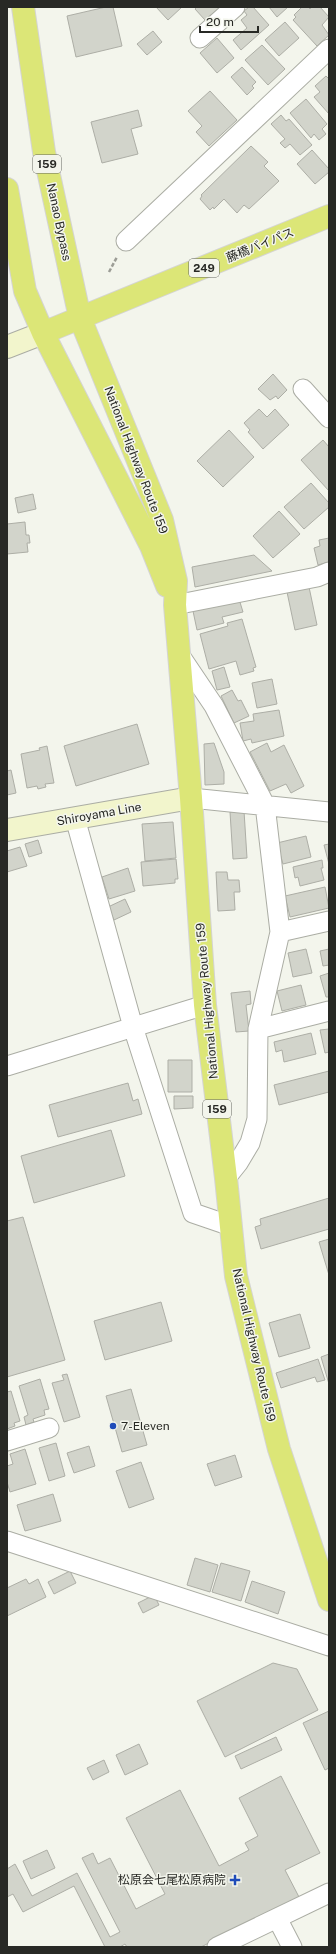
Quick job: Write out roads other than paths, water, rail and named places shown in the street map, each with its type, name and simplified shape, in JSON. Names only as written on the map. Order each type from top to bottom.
[{"type":"highway","name":"Nanao Bypass","points":[[23,7],[44,152],[80,318]]},
{"type":"highway","name":"159","points":[[7,193],[25,290],[42,333]]},
{"type":"highway","name":"藤橋バイパス","points":[[80,318],[329,216]]},
{"type":"highway","name":"249","points":[[42,333],[80,318]]},
{"type":"highway","name":"National Highway Route 159","points":[[80,318],[162,520],[176,581],[175,605],[192,798],[204,1005],[226,1178],[236,1276],[279,1449],[329,1600]]},
{"type":"highway","name":"National Highway Route 159","points":[[42,333],[151,546],[175,605]]},
{"type":"main road","points":[[7,348],[42,333]]},
{"type":"main road","name":"Shiroyama Line","points":[[7,830],[192,798]]},
{"type":"street","points":[[200,38],[235,7]]},
{"type":"street","points":[[126,241],[329,49]]},
{"type":"street","points":[[303,389],[329,418]]},
{"type":"street","points":[[175,605],[317,577],[329,572]]},
{"type":"street","points":[[179,654],[214,706],[265,805],[280,932],[258,1029],[257,1118],[250,1143],[238,1163],[226,1178]]},
{"type":"street","points":[[192,798],[329,812]]},
{"type":"street","points":[[75,818],[133,1027],[193,1213],[231,1226]]},
{"type":"street","points":[[280,932],[329,921]]},
{"type":"street","points":[[7,1066],[204,1005]]},
{"type":"street","points":[[258,1029],[329,1011]]},
{"type":"street","points":[[7,1441],[49,1428]]},
{"type":"street","points":[[7,1541],[329,1646]]},
{"type":"street","points":[[217,1947],[329,1893]]},
{"type":"street","points":[[277,1918],[292,1947]]},
{"type":"place","name":"7-Eleven","points":[[113,1426]]},
{"type":"place","name":"松原会七尾松原病院","points":[[235,1880]]}]
